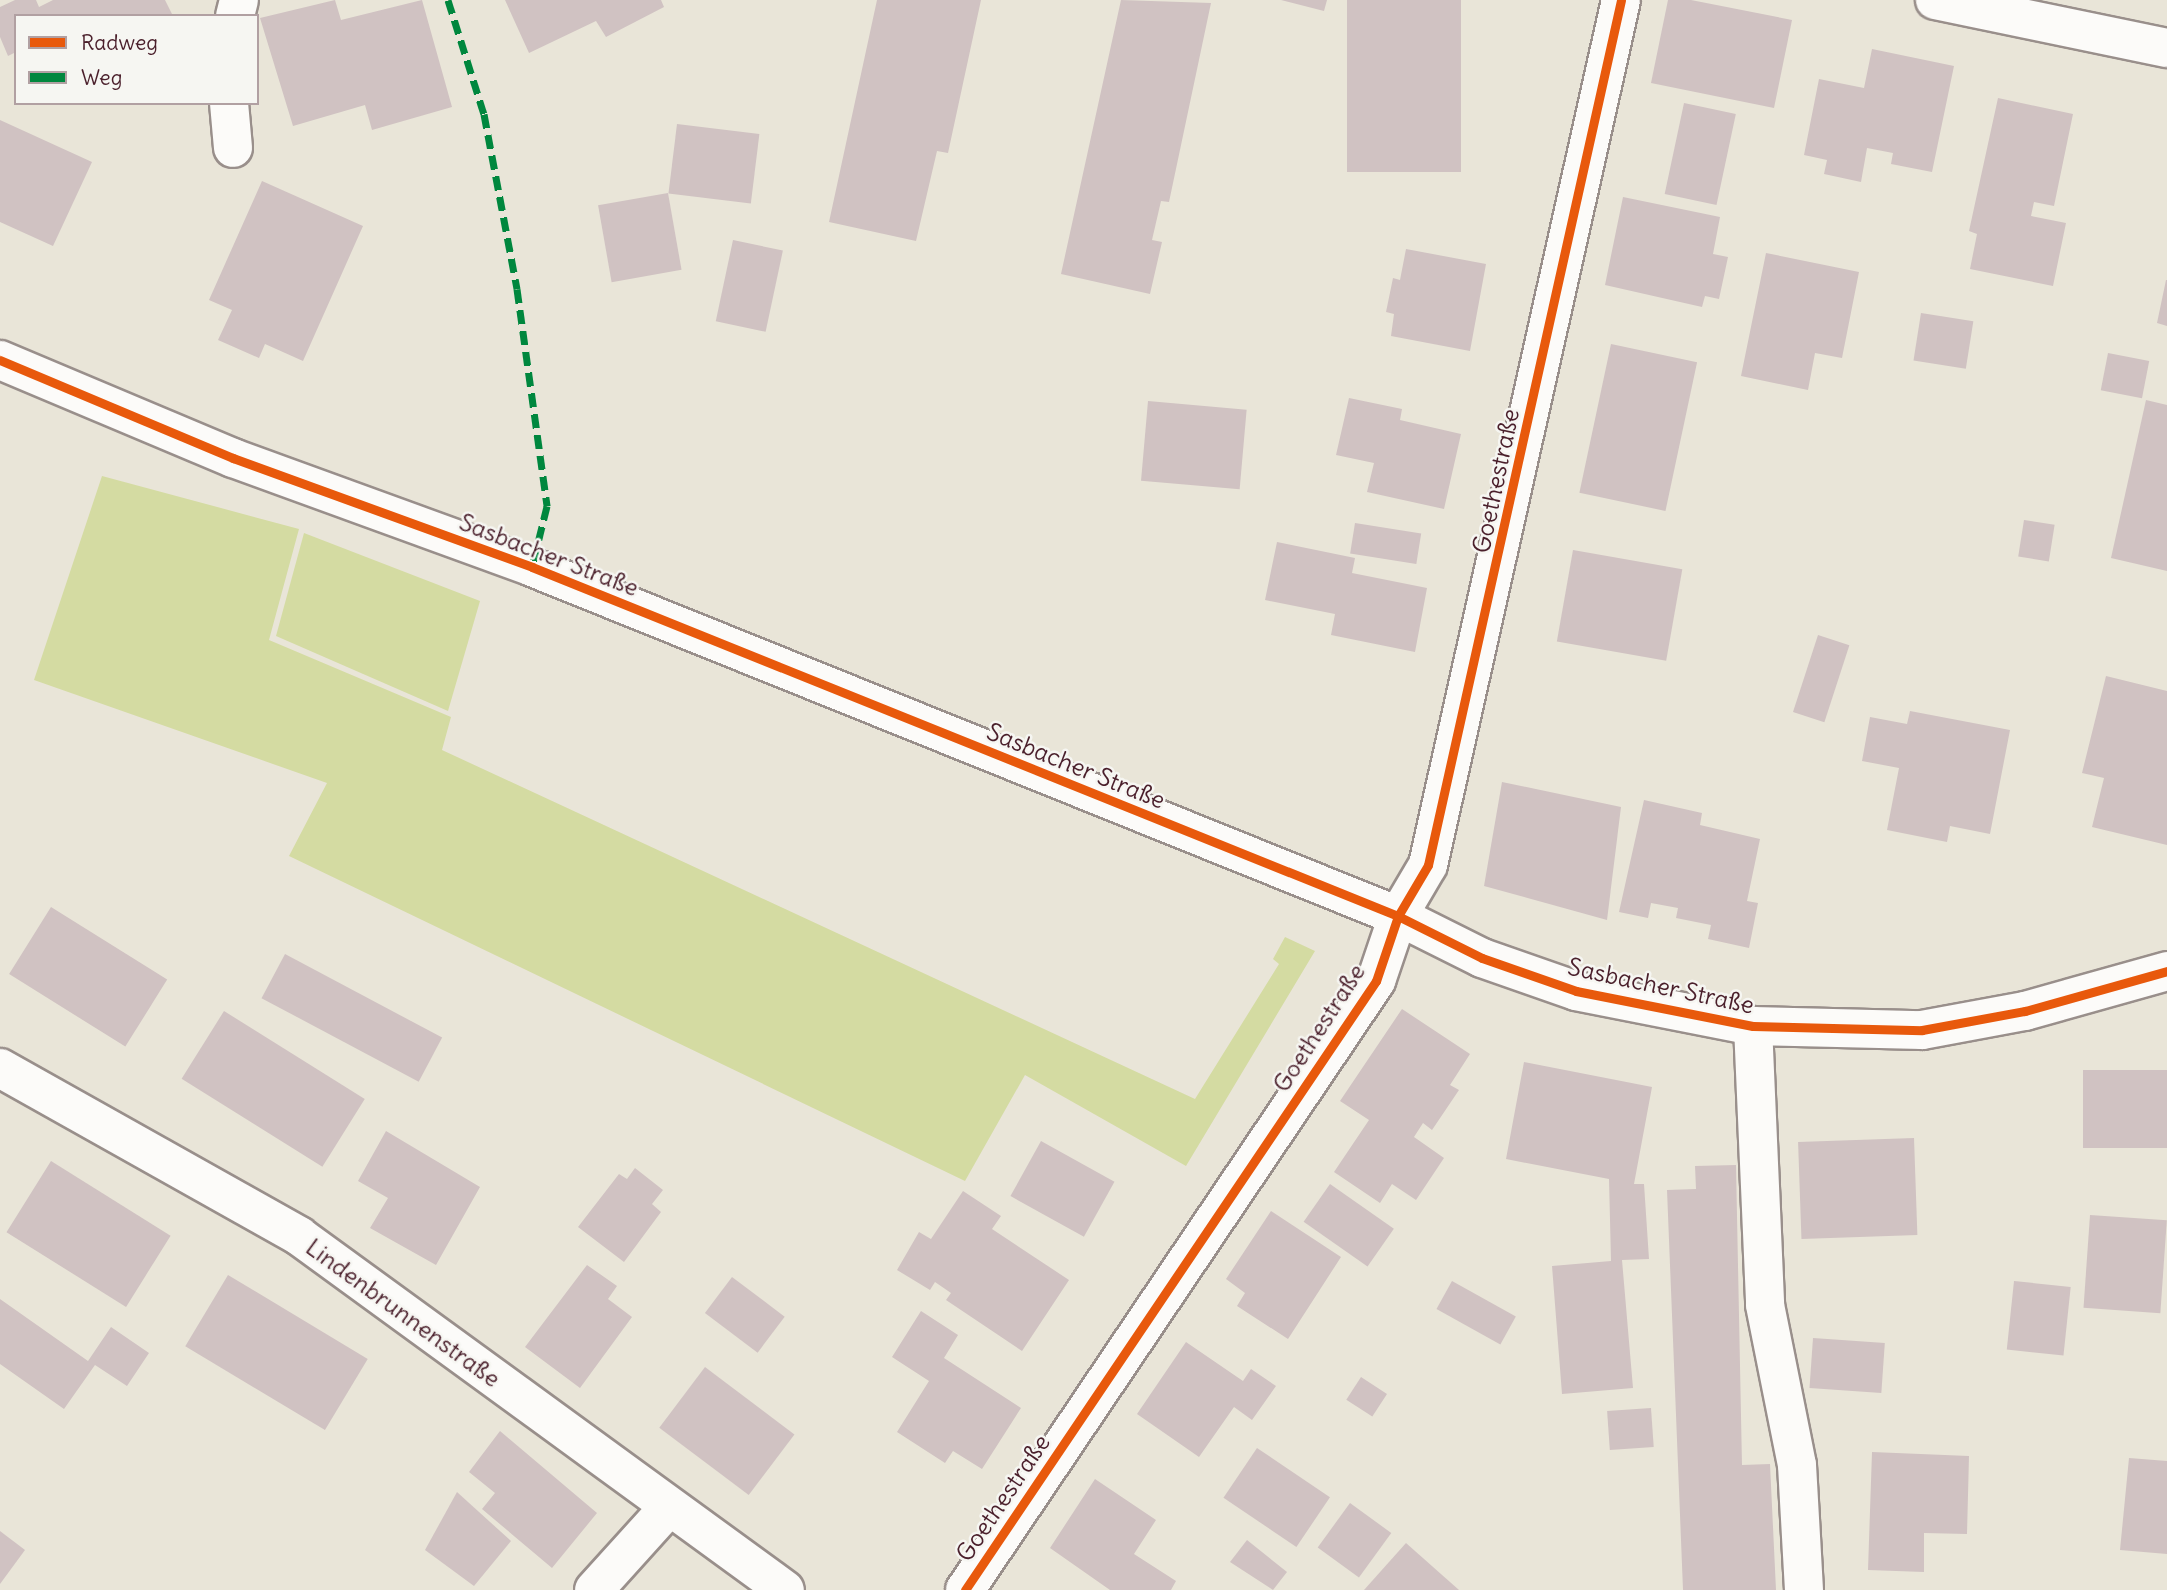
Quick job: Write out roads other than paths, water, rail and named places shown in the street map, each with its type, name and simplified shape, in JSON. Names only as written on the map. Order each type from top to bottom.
[{"type":"street","name":"Goethestraße","points":[[965,1590],[1376,981],[1398,916],[1428,865],[1456,755],[1621,0]]},
{"type":"street","points":[[1935,0],[2167,48]]},
{"type":"street","points":[[229,105],[233,148]]},
{"type":"street","name":"Sasbacher Straße","points":[[0,360],[233,458],[532,567],[1398,916],[1482,958],[1576,991],[1753,1026],[1922,1030],[2025,1011],[2167,971]]},
{"type":"street","name":"Sasbacher Straße","points":[[1753,1026],[1765,1305],[1797,1465],[1804,1590]]},
{"type":"street","name":"Lindenbrunnenstraße","points":[[0,1068],[299,1236],[668,1508],[785,1590]]},
{"type":"street","points":[[594,1590],[668,1508]]}]
